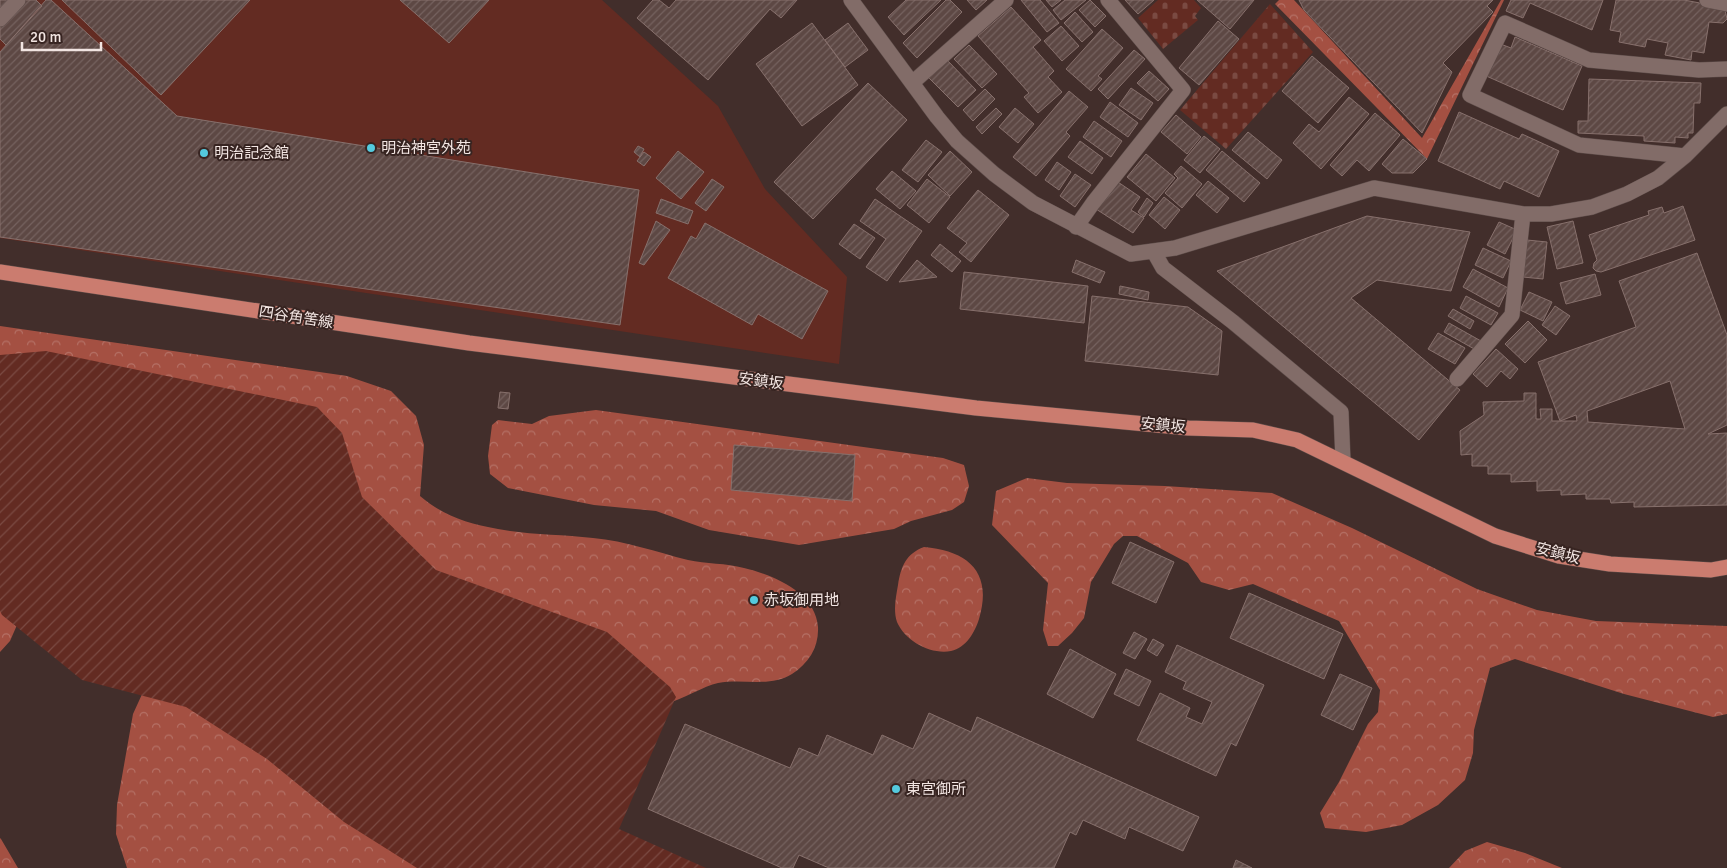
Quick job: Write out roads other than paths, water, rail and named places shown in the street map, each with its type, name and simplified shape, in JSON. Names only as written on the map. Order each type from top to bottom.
[{"type":"main road","name":"四谷角筈線","points":[[0,272],[469,343],[592,359]]},
{"type":"main road","name":"安鎮坂","points":[[592,359],[976,408],[1188,428],[1253,430],[1297,440],[1495,536],[1559,556],[1610,564],[1712,570],[1727,567]]},
{"type":"street","points":[[0,19],[18,0]]},
{"type":"street","points":[[851,0],[912,84],[957,141],[994,174],[1033,203],[1131,254],[1154,252],[1374,188],[1523,214],[1551,214],[1592,207],[1627,194],[1658,178],[1685,156],[1727,114]]},
{"type":"street","points":[[912,84],[1006,0]]},
{"type":"street","points":[[1076,227],[1093,202],[1184,90],[1108,0]]},
{"type":"street","points":[[1707,0],[1727,4]]},
{"type":"street","points":[[1685,156],[1579,145],[1470,95],[1505,23],[1589,60],[1699,70],[1727,69]]},
{"type":"street","points":[[1457,379],[1512,315],[1523,214]]},
{"type":"street","points":[[1154,252],[1163,268],[1233,322],[1341,412],[1343,461]]},
{"type":"place","name":"明治神宮外苑","points":[[371,148]]},
{"type":"place","name":"明治記念館","points":[[204,153]]},
{"type":"place","name":"赤坂御用地","points":[[754,600]]},
{"type":"place","name":"東宮御所","points":[[896,789]]}]
